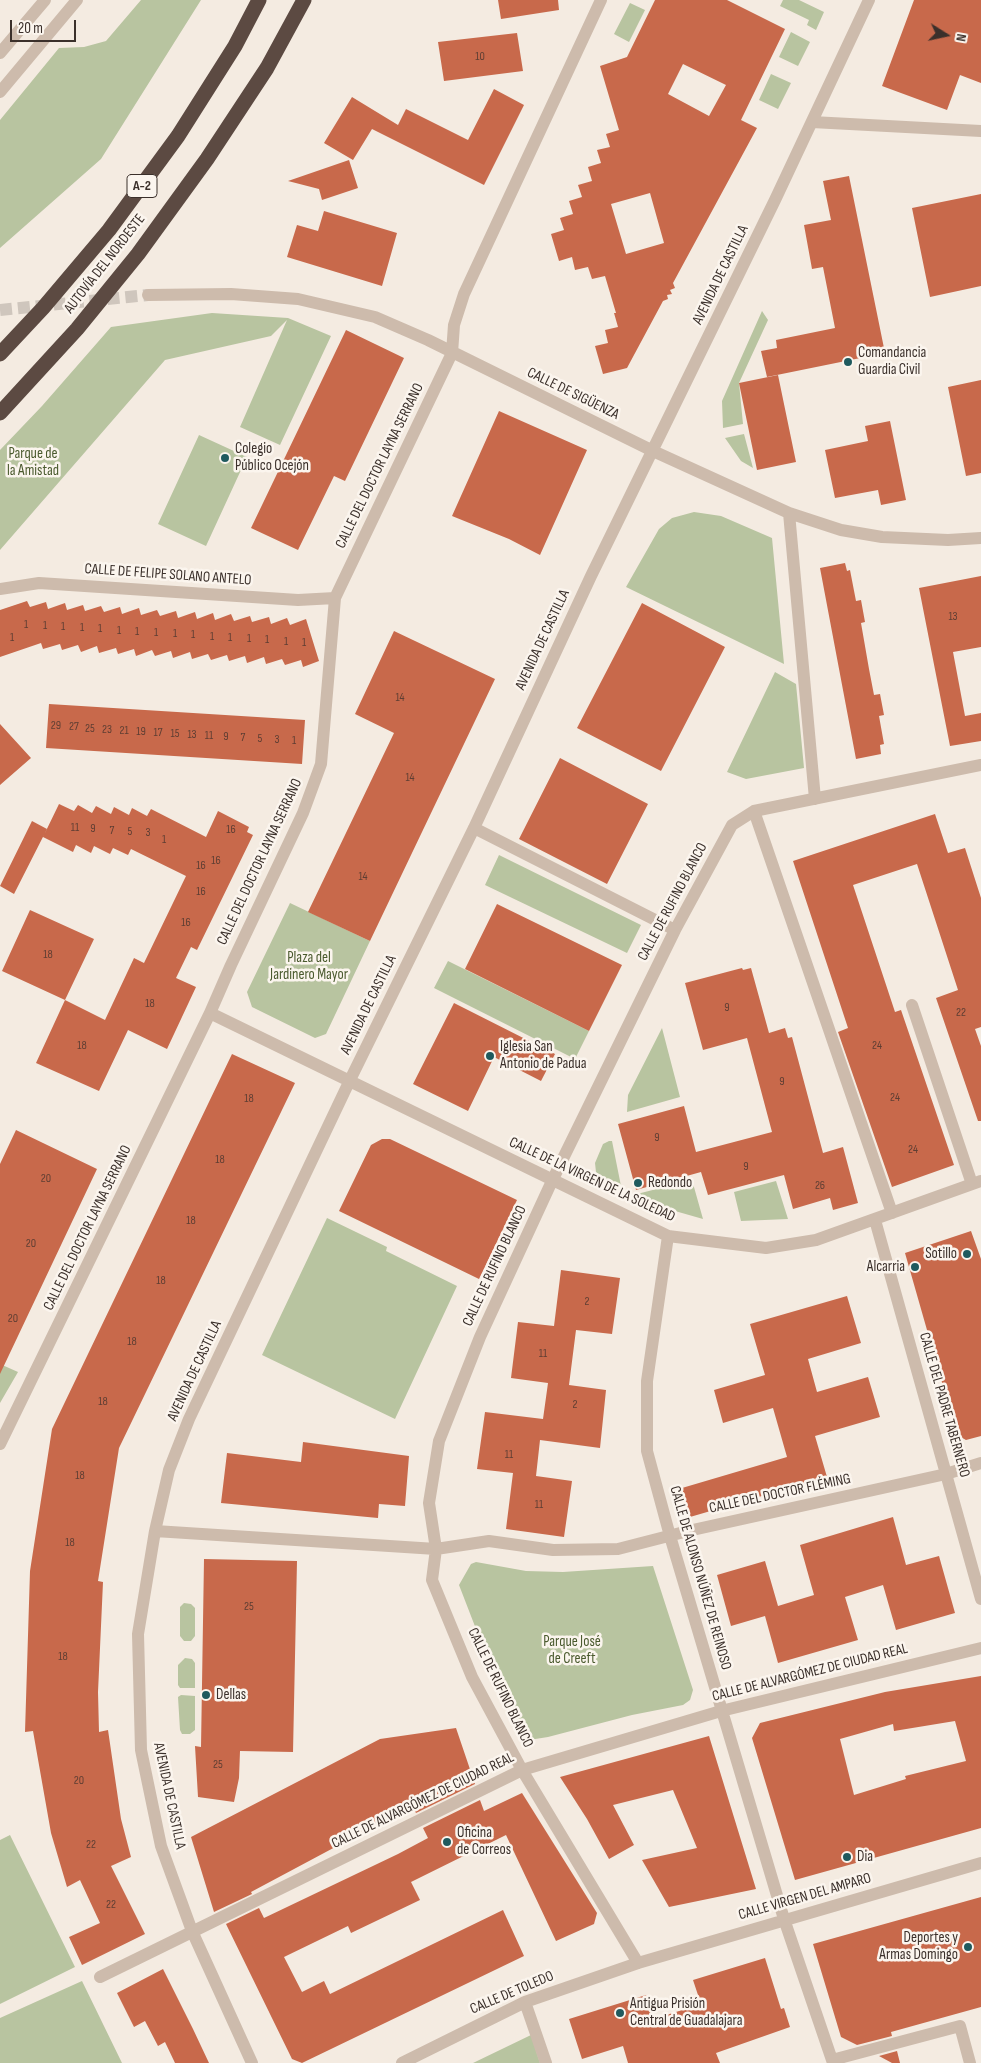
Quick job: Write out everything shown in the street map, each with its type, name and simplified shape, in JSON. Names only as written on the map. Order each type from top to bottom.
[{"type":"highway","name":"AUTOVÍA DEL NORDESTE","points":[[0,354],[44,308],[109,230],[172,144],[235,46],[259,0]]},
{"type":"highway","name":"AUTOVÍA DEL NORDESTE","points":[[0,413],[77,329],[138,254],[207,159],[262,76],[304,0]]},
{"type":"street","points":[[0,53],[45,0]]},
{"type":"street","points":[[0,92],[77,0]]},
{"type":"street","name":"CALLE DEL DOCTOR LAYNA SERRANO","points":[[0,1444],[210,1014],[231,965],[303,813],[321,764],[335,598],[452,353],[454,325],[464,294],[601,0]]},
{"type":"street","name":"AVENIDA DE CASTILLA","points":[[252,2063],[192,1931],[161,1846],[141,1750],[138,1634],[155,1531],[169,1470],[189,1419],[350,1080],[474,828],[591,576],[812,122],[868,0]]},
{"type":"street","points":[[812,122],[981,131]]},
{"type":"street","name":"CALLE DE SIGÜENZA","points":[[148,295],[232,294],[298,299],[375,317],[428,340],[653,451],[790,512],[841,530],[882,537],[948,540],[981,538]]},
{"type":"street","points":[[790,512],[815,799]]},
{"type":"street","name":"CALLE DE FELIPE SOLANO ANTELO","points":[[0,589],[40,583],[298,600],[335,598]]},
{"type":"street","name":"CALLE DE RUFINO BLANCO","points":[[638,1963],[522,1770],[472,1677],[432,1580],[436,1549],[430,1503],[439,1441],[480,1337],[552,1181],[675,930],[732,825],[754,811],[981,765]]},
{"type":"street","points":[[754,811],[892,1213]]},
{"type":"street","points":[[474,828],[675,930]]},
{"type":"street","points":[[912,1005],[976,1182]]},
{"type":"street","name":"CALLE DE LA VIRGEN DE LA SOLEDAD","points":[[210,1014],[350,1080],[552,1181],[668,1236],[766,1248],[816,1240],[976,1182]]},
{"type":"street","name":"CALLE DEL PADRE TABERNERO","points":[[875,1220],[981,1599]]},
{"type":"street","name":"CALLE DE ALONSO NÚÑEZ DE REINOSO","points":[[668,1236],[647,1381],[647,1451],[721,1711],[784,1919],[833,2061]]},
{"type":"street","name":"CALLE DEL DOCTOR FLÉMING","points":[[155,1531],[436,1549],[489,1541],[553,1550],[618,1549],[946,1474],[981,1463]]},
{"type":"street","name":"CALLE DE ALVARGÓMEZ DE CIUDAD REAL","points":[[100,1976],[522,1770],[721,1711],[981,1648]]},
{"type":"street","name":"CALLE VIRGEN DEL AMPARO","points":[[638,1963],[981,1863]]},
{"type":"street","name":"CALLE DE TOLEDO","points":[[402,2063],[525,2002],[638,1963]]},
{"type":"street","points":[[525,2002],[546,2063]]},
{"type":"street","points":[[833,2061],[960,2026],[970,2063]]},
{"type":"green space","points":[[141,0],[201,0],[101,159],[0,248],[0,120],[59,48],[84,47],[106,41]]},
{"type":"green space","points":[[783,0],[799,0],[824,12],[816,30],[807,25],[809,20],[780,6]]},
{"type":"green space","points":[[630,3],[645,10],[629,42],[614,34]]},
{"type":"green space","points":[[791,32],[810,42],[798,66],[779,57]]},
{"type":"green space","points":[[771,74],[791,83],[778,109],[759,100]]},
{"type":"green space","points":[[762,311],[768,320],[739,383],[743,424],[723,428],[722,401]]},
{"type":"green space","name":"Parque de la Amistad","points":[[212,313],[288,318],[331,336],[280,445],[240,427],[287,320],[271,336],[165,360],[0,550],[0,450],[42,406],[111,327]]},
{"type":"green space","points":[[744,434],[753,468],[741,461],[725,438]]},
{"type":"green space","points":[[199,435],[247,457],[206,546],[158,524]]},
{"type":"green space","points":[[694,512],[721,516],[772,538],[784,664],[626,587],[659,529],[672,518]]},
{"type":"green space","points":[[775,672],[796,684],[804,768],[746,779],[727,772]]},
{"type":"green space","points":[[499,855],[641,925],[627,953],[485,885]]},
{"type":"green space","name":"Plaza del Jardinero Mayor","points":[[290,903],[370,941],[326,1034],[315,1038],[252,1007],[247,992]]},
{"type":"green space","points":[[448,961],[589,1031],[575,1059],[434,988]]},
{"type":"green space","points":[[662,1028],[680,1097],[627,1112],[628,1095]]},
{"type":"green space","points":[[612,1141],[621,1186],[598,1175],[596,1172],[595,1163],[603,1144]]},
{"type":"green space","points":[[692,1180],[703,1219],[675,1211],[637,1194]]},
{"type":"green space","points":[[776,1181],[788,1219],[741,1221],[734,1192]]},
{"type":"green space","points":[[327,1218],[387,1247],[386,1251],[457,1286],[395,1419],[262,1355]]},
{"type":"green space","points":[[0,1364],[18,1372],[0,1403]]},
{"type":"green space","name":"Parque José de Creeft","points":[[476,1562],[526,1571],[563,1572],[653,1566],[693,1690],[690,1700],[683,1705],[632,1715],[548,1737],[529,1740],[525,1737],[505,1704],[459,1585],[471,1564]]},
{"type":"green space","points":[[184,1603],[191,1604],[195,1608],[195,1636],[191,1641],[184,1641],[180,1636],[180,1607]]},
{"type":"green space","points":[[185,1658],[192,1659],[195,1663],[195,1688],[180,1688],[178,1685],[178,1665]]},
{"type":"green space","points":[[181,1695],[195,1696],[195,1730],[190,1734],[182,1734],[180,1730],[178,1697]]},
{"type":"green space","points":[[10,1835],[75,1967],[0,2004],[0,1840]]},
{"type":"green space","points":[[82,1981],[122,2063],[0,2063],[0,2018]]},
{"type":"green space","points":[[531,2035],[540,2063],[473,2063]]},
{"type":"building","points":[[498,0],[558,0],[559,10],[501,19]]},
{"type":"building","points":[[655,0],[727,0],[785,29],[741,120],[757,128],[673,283],[675,288],[670,290],[672,294],[667,295],[668,299],[663,301],[627,368],[603,374],[595,346],[608,343],[605,330],[618,327],[614,313],[616,313],[605,276],[592,279],[588,267],[575,270],[572,257],[559,261],[551,234],[564,230],[560,218],[573,214],[569,201],[582,197],[578,185],[592,181],[588,167],[601,163],[597,150],[610,147],[606,134],[619,130],[600,66],[627,57]],"holes":[[[683,64],[726,85],[709,116],[668,94]],[[650,193],[664,243],[626,254],[611,204]]]},
{"type":"building","points":[[914,0],[981,0],[981,83],[960,75],[947,110],[882,86]]},
{"type":"building","points":[[517,33],[523,71],[444,81],[438,42]]},
{"type":"building","points":[[494,89],[524,105],[484,185],[372,129],[353,160],[324,143],[352,97],[398,125],[406,109],[468,140]]},
{"type":"building","points":[[349,160],[358,188],[322,200],[319,189],[288,181]]},
{"type":"building","points":[[849,176],[885,353],[767,377],[761,351],[777,348],[776,340],[835,328],[823,267],[812,269],[804,225],[831,220],[823,181]]},
{"type":"building","points":[[981,194],[981,286],[930,297],[912,208]]},
{"type":"building","points":[[324,211],[397,233],[382,286],[287,257],[297,225],[318,231]]},
{"type":"building","points":[[346,330],[404,358],[345,481],[334,476],[298,550],[251,528]]},
{"type":"building","points":[[778,375],[796,462],[757,470],[739,383]]},
{"type":"building","points":[[981,380],[981,473],[966,476],[948,387]]},
{"type":"building","points":[[499,411],[587,450],[540,555],[509,539],[452,516]]},
{"type":"building","points":[[890,421],[906,500],[881,505],[878,490],[835,498],[825,450],[868,441],[865,426]]},
{"type":"building","points":[[845,563],[847,571],[850,570],[856,601],[861,600],[865,622],[861,623],[874,695],[880,694],[884,715],[879,716],[884,744],[880,745],[881,754],[856,759],[820,568]]},
{"type":"building","points":[[981,576],[981,647],[953,652],[965,716],[981,713],[981,741],[950,746],[919,588]]},
{"type":"building","points":[[27,601],[30,607],[46,602],[48,609],[65,603],[67,610],[83,605],[85,611],[101,606],[104,612],[120,607],[122,614],[139,608],[141,615],[157,610],[160,616],[176,611],[178,618],[195,612],[197,619],[213,613],[215,620],[231,614],[234,621],[250,616],[252,622],[269,617],[271,624],[287,618],[290,625],[306,619],[319,661],[303,667],[301,660],[285,665],[282,659],[266,664],[264,657],[247,663],[245,656],[229,661],[227,655],[211,660],[208,654],[192,659],[190,652],[173,658],[171,651],[155,656],[152,650],[136,656],[134,649],[118,654],[116,648],[99,653],[97,646],[81,652],[78,645],[62,650],[60,644],[43,649],[41,643],[0,657],[0,610]]},
{"type":"building","points":[[642,603],[725,647],[661,771],[577,728]]},
{"type":"building","points":[[394,631],[495,679],[370,941],[308,912],[394,733],[355,714]]},
{"type":"building","points":[[49,704],[305,720],[302,764],[46,748]]},
{"type":"building","points":[[0,724],[31,758],[0,785]]},
{"type":"building","points":[[560,758],[648,804],[607,884],[519,839]]},
{"type":"building","points":[[59,804],[74,811],[78,805],[92,813],[96,806],[111,814],[114,807],[129,815],[132,808],[147,816],[151,809],[206,837],[218,811],[249,827],[247,832],[253,835],[197,950],[191,947],[176,978],[196,987],[167,1049],[128,1030],[99,1091],[36,1063],[65,1000],[105,1020],[134,958],[144,963],[186,876],[131,849],[128,855],[113,848],[110,854],[94,846],[91,853],[76,845],[73,852],[43,837]]},
{"type":"building","points":[[935,814],[948,853],[965,848],[981,898],[981,1027],[975,1029],[981,1046],[981,1121],[978,1121],[936,998],[958,990],[917,864],[853,885],[895,1012],[901,1010],[954,1165],[892,1187],[838,1032],[848,1028],[793,861]]},
{"type":"building","points":[[32,821],[47,829],[14,894],[0,886]]},
{"type":"building","points":[[497,904],[622,965],[589,1031],[465,969]]},
{"type":"building","points":[[30,910],[94,939],[65,1000],[2,971]]},
{"type":"building","points":[[742,968],[743,970],[751,968],[769,1033],[785,1028],[788,1038],[792,1037],[823,1153],[843,1147],[858,1203],[833,1210],[830,1198],[793,1209],[784,1175],[708,1195],[701,1172],[636,1190],[618,1124],[684,1106],[696,1152],[772,1132],[747,1038],[703,1050],[685,983]]},
{"type":"building","name":"Iglesia San Antonio de Padua","points":[[454,1003],[555,1054],[541,1081],[494,1057],[468,1111],[413,1084]]},
{"type":"building","points":[[232,1054],[295,1083],[119,1448],[98,1581],[103,1582],[98,1692],[99,1732],[108,1730],[121,1819],[131,1857],[111,1866],[145,1934],[82,1965],[69,1937],[100,1923],[80,1880],[67,1887],[51,1833],[33,1731],[25,1732],[30,1571],[52,1429]]},
{"type":"building","points":[[16,1130],[97,1169],[0,1374],[0,1164]]},
{"type":"building","points":[[382,1139],[390,1139],[517,1200],[479,1279],[339,1211],[371,1145]]},
{"type":"building","points":[[971,1231],[981,1259],[981,1436],[966,1440],[957,1435],[905,1253]]},
{"type":"building","points":[[561,1270],[620,1278],[612,1334],[576,1330],[569,1385],[606,1390],[600,1448],[540,1440],[536,1476],[572,1481],[564,1537],[506,1529],[513,1473],[477,1469],[485,1412],[543,1419],[548,1383],[511,1378],[518,1322],[554,1326]]},
{"type":"building","points":[[847,1296],[861,1343],[808,1359],[817,1392],[868,1377],[880,1417],[815,1436],[827,1477],[690,1517],[682,1488],[787,1457],[773,1408],[723,1423],[714,1390],[765,1375],[750,1324]]},
{"type":"building","points":[[303,1442],[409,1456],[405,1506],[379,1504],[378,1518],[221,1503],[227,1453],[301,1462]]},
{"type":"building","points":[[893,1517],[906,1565],[939,1556],[955,1613],[896,1630],[883,1585],[845,1597],[858,1640],[778,1663],[765,1616],[731,1626],[717,1575],[765,1561],[778,1606],[814,1595],[800,1545]]},
{"type":"building","points":[[204,1559],[297,1561],[293,1752],[240,1751],[239,1778],[234,1802],[198,1797],[195,1746],[201,1747]]},
{"type":"building","points":[[981,1676],[981,1828],[795,1880],[752,1738],[760,1723],[885,1692]],"holes":[[[955,1721],[966,1761],[905,1776],[906,1779],[854,1795],[840,1739],[893,1724],[894,1731]]]},
{"type":"building","points":[[456,1728],[475,1784],[416,1813],[412,1806],[251,1892],[252,1894],[214,1912],[191,1837],[380,1739]]},
{"type":"building","points":[[709,1736],[756,1889],[669,1907],[642,1860],[697,1848],[673,1790],[613,1805],[634,1845],[609,1859],[587,1819],[560,1777]]},
{"type":"building","points":[[522,1793],[597,1913],[594,1924],[556,1941],[506,1835],[411,1882],[420,1900],[351,1933],[348,1926],[284,1957],[302,1992],[324,1981],[330,1994],[503,1910],[524,1956],[302,2063],[292,2059],[226,1924],[259,1908],[264,1918],[398,1854],[428,1838],[423,1828],[480,1800],[484,1811]]},
{"type":"building","points":[[981,1897],[981,2007],[891,2032],[892,2036],[857,2045],[841,2037],[813,1944]]},
{"type":"building","name":"Antigua Prisión Central de Guadalajara","points":[[765,1958],[781,2009],[784,2008],[790,2027],[716,2053],[720,2063],[628,2063],[623,2046],[582,2059],[569,2019],[646,1995],[654,2019],[701,2004],[693,1980]]},
{"type":"building","points":[[163,1969],[209,2063],[175,2063],[165,2042],[158,2046],[145,2021],[134,2027],[117,1993]]},
{"type":"building","points":[[897,2051],[900,2063],[892,2063],[879,2056]]},
{"type":"tunnel","points":[[0,310],[148,295]]},
{"type":"place","name":"Comandancia Guardia Civil","points":[[848,362]]},
{"type":"place","name":"Colegio Público Ocejón","points":[[225,458]]},
{"type":"place","name":"Iglesia San Antonio de Padua","points":[[490,1056]]},
{"type":"place","name":"Redondo","points":[[638,1183]]},
{"type":"place","name":"Sotillo","points":[[967,1254]]},
{"type":"place","name":"Alcarria","points":[[915,1267]]},
{"type":"place","name":"Dellas","points":[[206,1695]]},
{"type":"place","name":"Oficina de Correos","points":[[447,1842]]},
{"type":"place","name":"Dia","points":[[847,1857]]},
{"type":"place","name":"Deportes y Armas Domingo","points":[[968,1947]]},
{"type":"place","name":"Antigua Prisión Central de Guadalajara","points":[[620,2013]]}]
